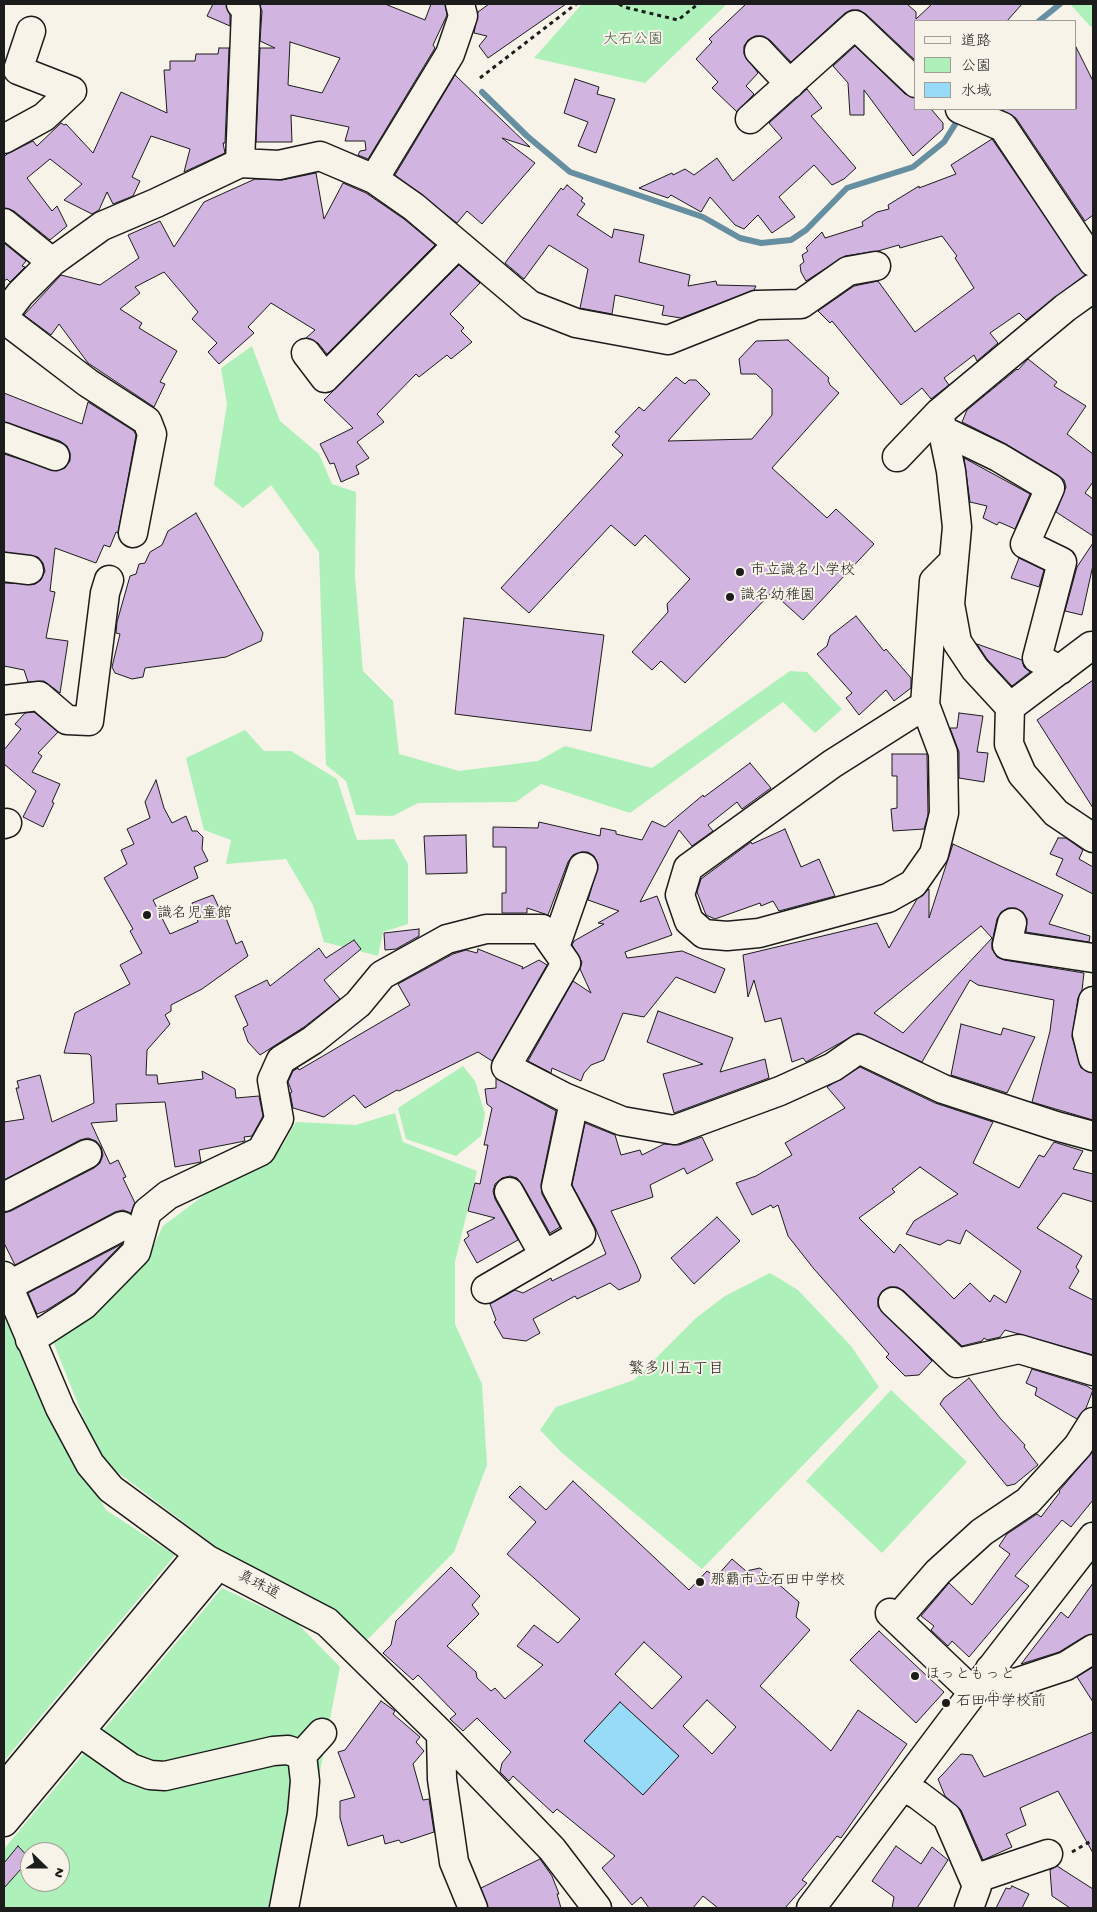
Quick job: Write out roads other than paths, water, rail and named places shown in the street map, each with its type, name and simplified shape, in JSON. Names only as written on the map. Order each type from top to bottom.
[{"type":"street","points":[[240,163],[246,10],[241,4]]},
{"type":"street","points":[[374,179],[450,54],[462,16],[460,4]]},
{"type":"street","points":[[750,119],[855,25],[914,81]]},
{"type":"street","points":[[4,139],[44,117],[72,92],[18,70],[31,31]]},
{"type":"street","points":[[759,51],[790,84]]},
{"type":"street","points":[[968,112],[1003,126],[1093,262]]},
{"type":"street","points":[[133,533],[152,434],[147,421],[88,383],[4,317],[20,294],[52,262],[102,226],[156,203],[240,163],[279,165],[320,156],[374,179],[414,207],[530,304],[576,323],[668,340],[756,305],[801,304],[848,271],[876,266]]},
{"type":"street","points":[[4,223],[52,262]]},
{"type":"street","points":[[306,353],[325,378],[457,244]]},
{"type":"street","points":[[897,457],[941,421],[1065,308],[1093,288]]},
{"type":"street","points":[[941,421],[951,471],[957,527],[950,604],[957,642],[975,669],[1010,707],[1009,744],[1022,774],[1056,813],[1093,838]]},
{"type":"street","points":[[941,421],[1050,488],[1025,544],[1062,562],[1037,658],[1060,670]]},
{"type":"street","points":[[4,438],[55,456]]},
{"type":"street","points":[[925,705],[832,764],[688,868],[680,895],[689,921],[704,934],[728,936],[759,933],[888,898],[913,884],[934,854],[944,813],[943,753],[925,705],[934,581],[954,562]]},
{"type":"street","points":[[4,700],[40,696],[67,720],[89,721],[105,593],[109,580]]},
{"type":"street","points":[[1010,707],[1091,646]]},
{"type":"street","points":[[555,948],[583,867]]},
{"type":"street","points":[[1012,923],[1007,945],[1093,958]]},
{"type":"street","points":[[30,1340],[84,1305],[136,1252],[147,1212],[168,1195],[261,1151],[279,1119],[272,1080],[281,1060],[313,1040],[358,1004],[382,974],[447,939],[486,929],[542,929],[566,963],[506,1067],[574,1102],[622,1121],[674,1130],[780,1092],[833,1067],[859,1049],[943,1089],[1056,1126],[1093,1136]]},
{"type":"street","points":[[1093,1001],[1087,1034],[1093,1058]]},
{"type":"street","points":[[486,1288],[581,1234],[556,1187],[574,1102]]},
{"type":"street","points":[[4,1197],[87,1154]]},
{"type":"street","points":[[509,1192],[544,1255]]},
{"type":"street","points":[[6,1281],[122,1226]]},
{"type":"street","name":"真珠道","points":[[6,1281],[60,1408],[90,1464],[111,1489],[208,1560],[327,1622],[441,1734],[552,1849],[597,1908]]},
{"type":"street","points":[[893,1302],[956,1363],[1019,1349],[1093,1371]]},
{"type":"street","points":[[973,1692],[893,1616],[982,1532],[1028,1501],[1078,1446],[1093,1422]]},
{"type":"street","points":[[811,1908],[990,1669],[1093,1537]]},
{"type":"street","points":[[5,1786],[70,1726],[210,1575],[208,1560]]},
{"type":"street","points":[[990,1669],[1009,1685],[1066,1666],[1093,1649]]},
{"type":"street","points":[[70,1726],[131,1768],[150,1775],[165,1776],[273,1751],[288,1750],[302,1754]]},
{"type":"street","points":[[4,1822],[70,1726]]},
{"type":"street","points":[[284,1908],[302,1814],[305,1781],[302,1754],[322,1733]]},
{"type":"street","points":[[441,1734],[442,1779],[454,1862],[473,1908]]},
{"type":"street","points":[[903,1787],[918,1795],[946,1818],[977,1886],[970,1908]]},
{"type":"street","points":[[974,1879],[1048,1854]]},
{"type":"water","points":[[620,1702],[679,1756],[643,1795],[584,1741]]},
{"type":"waterway","points":[[1040,20],[1060,4]]},
{"type":"waterway","points":[[482,92],[527,136],[570,172],[703,217],[740,238],[761,243],[791,240],[806,230],[847,188],[913,167],[944,142],[961,115]]},
{"type":"place","name":"市立識名小学校","points":[[740,572]]},
{"type":"place","name":"識名幼稚園","points":[[730,597]]},
{"type":"place","name":"識名児童館","points":[[147,915]]},
{"type":"place","name":"那覇市立石田中学校","points":[[700,1582]]},
{"type":"place","name":"ほっともっと","points":[[915,1676]]},
{"type":"place","name":"石田中学校前","points":[[946,1703]]},
{"type":"district","name":"繁多川五丁目","points":[[676,1371]]},
{"type":"park label","name":"大石公園","points":[[633,41]]}]
